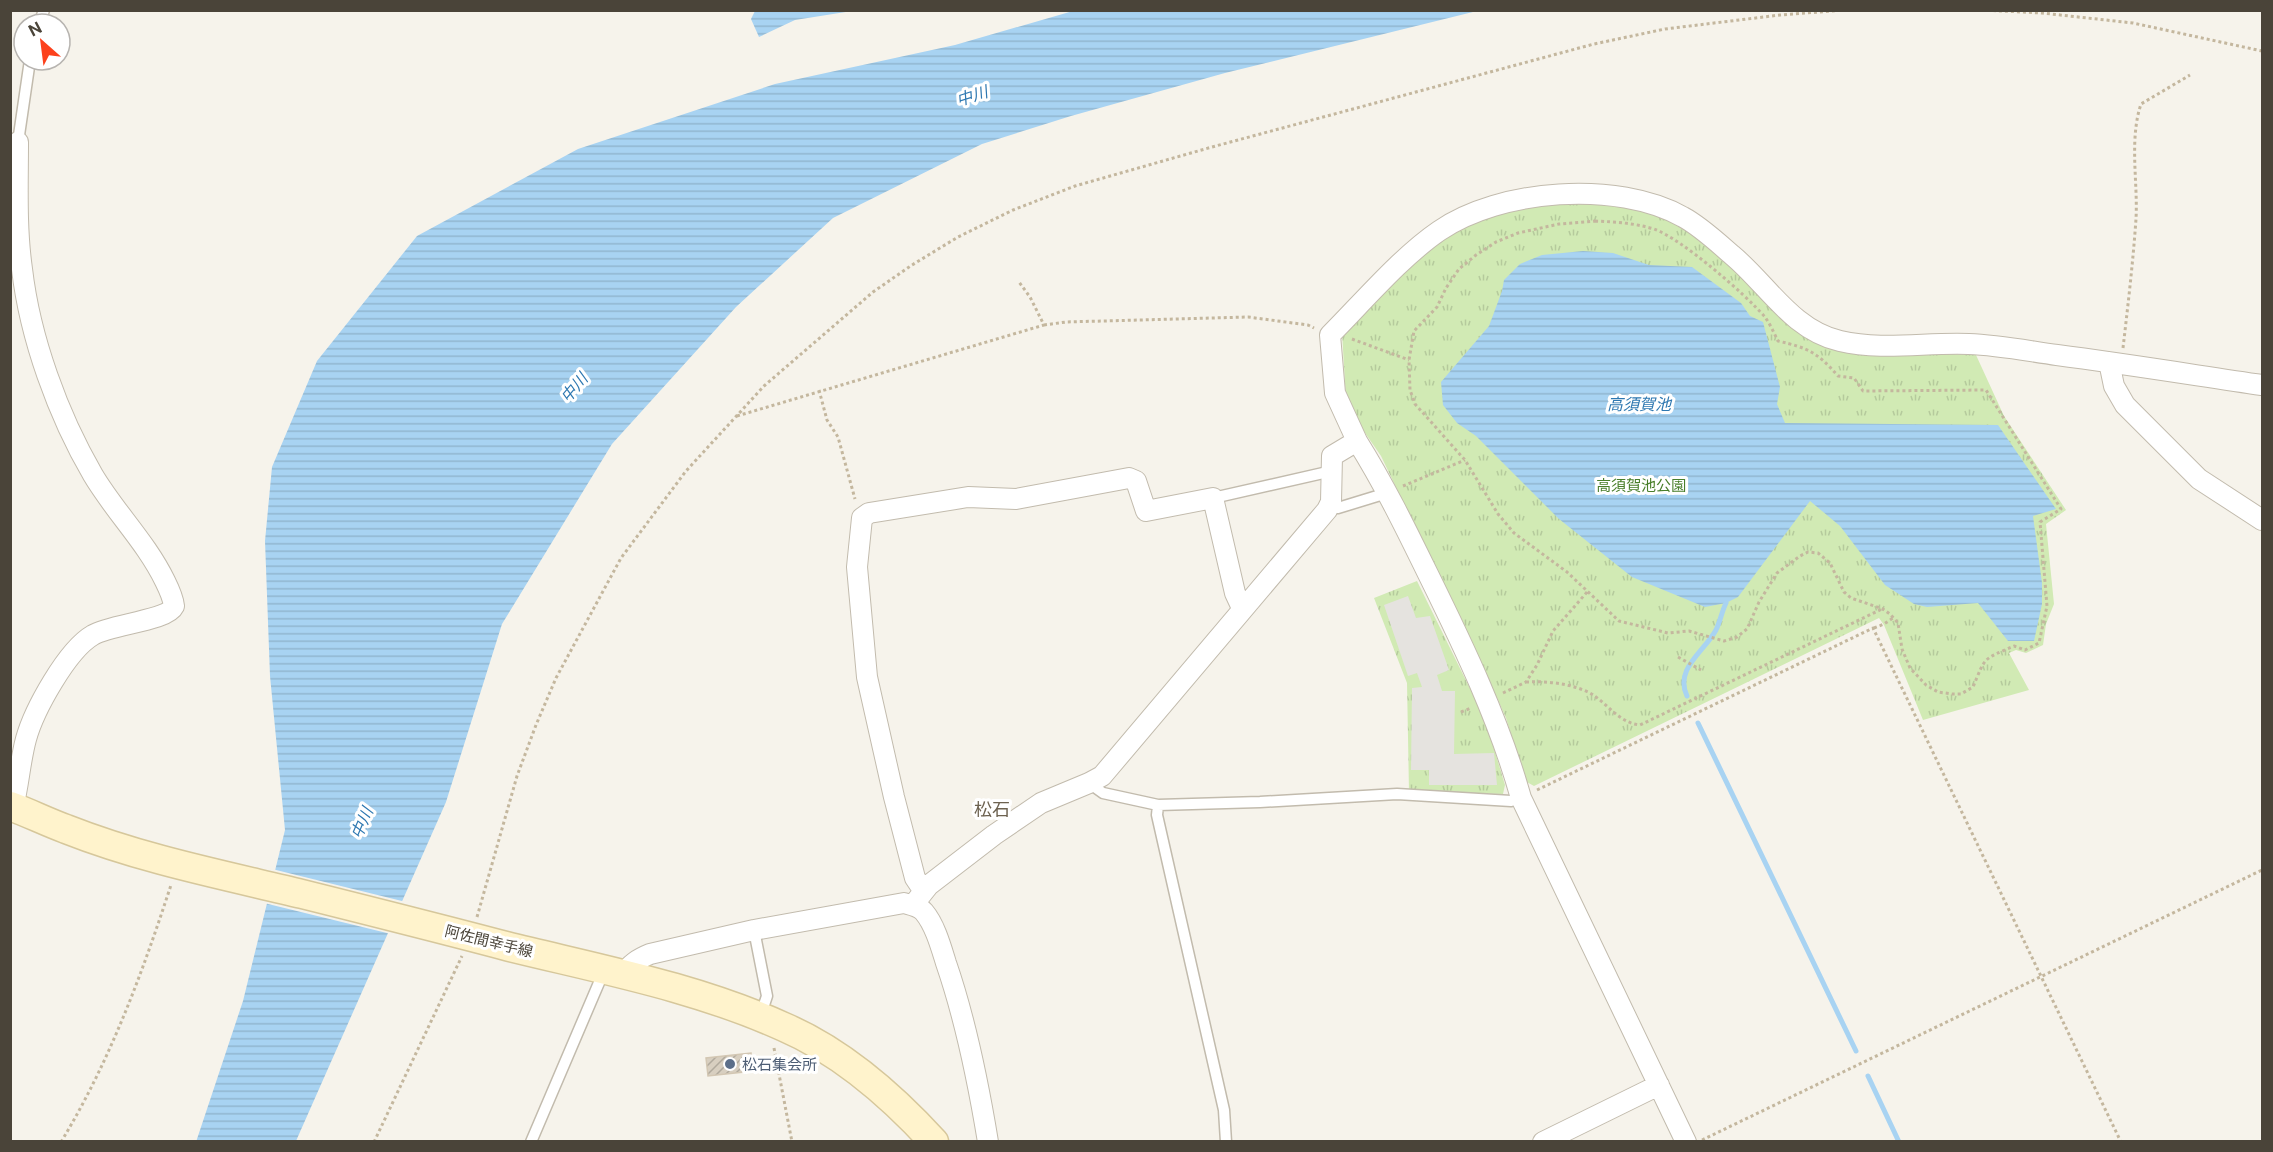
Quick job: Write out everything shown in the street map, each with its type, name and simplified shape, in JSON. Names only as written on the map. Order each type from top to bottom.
[{"type":"main road","name":"阿佐間幸手線","points":[[12,806],[76,833],[189,866],[718,1001],[767,1020],[834,1054],[866,1077],[904,1110],[934,1142]]},
{"type":"street","points":[[12,806],[28,732],[57,674],[74,653],[93,635],[116,626],[166,615],[174,606],[159,568],[93,475],[70,428],[48,372],[29,313],[14,230],[14,142]]},
{"type":"street","points":[[1686,1142],[1521,798],[1512,765],[1488,700],[1388,493],[1357,441],[1335,393],[1336,335],[1416,250],[1439,231],[1460,219],[1494,206],[1522,200],[1566,194],[1617,196],[1641,200],[1683,217],[1734,256],[1802,324],[1841,342],[1887,346],[1971,344],[2262,385]]},
{"type":"street","points":[[2116,363],[2114,386],[2125,405],[2199,479],[2262,520]]},
{"type":"street","points":[[614,973],[650,954],[754,930],[904,903],[918,897],[994,835],[1041,803],[1101,776],[1242,608],[1293,552],[1329,505],[1332,456],[1357,441]]},
{"type":"street","points":[[988,1142],[975,1063],[959,1000],[931,923],[918,897],[867,677],[857,567],[862,518],[869,513],[968,497],[1016,499],[1129,478],[1136,481],[1146,511],[1213,498],[1235,593],[1242,608]]},
{"type":"street","points":[[1543,1142],[1659,1085]]},
{"type":"lane","points":[[14,142],[28,72]]},
{"type":"lane","points":[[1213,498],[1332,471]]},
{"type":"lane","points":[[1329,505],[1338,508],[1388,493]]},
{"type":"lane","points":[[1089,783],[1103,793],[1158,805],[1397,794],[1511,801],[1521,798]]},
{"type":"lane","points":[[1158,805],[1157,815],[1224,1110],[1226,1142]]},
{"type":"lane","points":[[754,930],[767,996],[767,1020]]},
{"type":"lane","points":[[531,1142],[614,973]]},
{"type":"path","points":[[374,1142],[460,934],[517,776],[556,678],[621,558],[686,471],[735,416],[802,352],[873,292],[958,237],[1075,186],[1594,44],[1665,29],[1780,15],[1845,10]]},
{"type":"path","points":[[1981,10],[2042,13],[2133,23],[2262,51]]},
{"type":"path","points":[[2116,363],[2136,217],[2138,115],[2141,104],[2190,75]]},
{"type":"path","points":[[1626,222],[1656,230],[1681,244],[1747,298],[1766,318],[1778,341],[1803,347],[1822,358],[1838,376],[1854,378],[1863,391],[1986,390],[2061,510],[2040,522],[2048,606],[2039,643],[2025,650],[2014,646],[1985,660],[1980,666],[1973,687],[1961,694],[1938,692],[1926,685],[1910,668],[1902,649],[1898,623],[1883,609],[1851,598],[1844,592],[1830,563],[1818,553],[1808,552],[1777,573],[1759,602],[1747,629],[1737,637],[1724,641],[1689,631],[1668,633],[1619,621],[1567,572],[1514,534],[1498,514],[1465,460],[1415,404],[1410,390],[1409,360],[1414,331],[1437,307],[1459,269],[1496,242],[1518,233],[1559,224],[1626,222]]},
{"type":"path","points":[[1019,282],[1030,297],[1044,325]]},
{"type":"path","points":[[735,416],[1044,325],[1066,322],[1248,317],[1308,325],[1409,360]]},
{"type":"path","points":[[819,390],[825,414],[838,437],[857,509],[862,518]]},
{"type":"path","points":[[1388,493],[1465,460]]},
{"type":"path","points":[[1527,682],[1553,631],[1588,591]]},
{"type":"path","points":[[1496,696],[1527,682],[1546,681],[1589,693],[1627,721],[1640,725],[1883,609]]},
{"type":"path","points":[[1521,798],[1893,618]]},
{"type":"path","points":[[1873,628],[2121,1142]]},
{"type":"path","points":[[1678,657],[1701,670]]},
{"type":"path","points":[[61,1142],[104,1061],[189,866]]},
{"type":"path","points":[[1700,1142],[2262,870]]},
{"type":"path","points":[[767,1020],[792,1142]]},
{"type":"green space","name":"高須賀池公園","points":[[1550,200],[1629,204],[1677,222],[1843,349],[1976,355],[2004,416],[2066,510],[2046,524],[2054,604],[2046,624],[2043,645],[2026,653],[2016,650],[2009,653],[2029,690],[1923,720],[1884,625],[1879,618],[1534,786],[1525,781],[1506,718],[1498,700],[1381,456],[1346,400],[1342,332],[1438,239],[1496,212]]},
{"type":"green space","points":[[1417,581],[1485,719],[1505,785],[1503,794],[1409,792],[1407,683],[1374,598]]},
{"type":"shaded area","points":[[1408,596],[1416,618],[1430,616],[1449,670],[1437,675],[1442,691],[1455,691],[1454,754],[1494,753],[1497,785],[1429,785],[1429,770],[1411,770],[1412,688],[1422,687],[1417,673],[1408,676],[1384,605]]},
{"type":"water","points":[[755,10],[852,11],[795,20],[759,37],[751,19]]},
{"type":"water","name":"中川","points":[[1073,11],[1477,11],[1225,73],[1071,116],[982,144],[833,218],[736,307],[612,444],[502,624],[446,802],[296,1141],[196,1142],[243,1001],[285,830],[270,676],[265,541],[272,467],[317,361],[417,236],[578,149],[775,84],[955,45]]},
{"type":"water","name":"高須賀池","points":[[1583,251],[1613,253],[1649,265],[1692,267],[1741,303],[1750,316],[1763,322],[1780,387],[1777,404],[1785,423],[1998,425],[2056,509],[2033,516],[2042,583],[2042,604],[2034,641],[2008,641],[1978,603],[1927,607],[1914,604],[1885,585],[1840,526],[1810,501],[1738,597],[1726,603],[1705,607],[1632,577],[1559,519],[1476,436],[1457,423],[1443,405],[1441,382],[1489,326],[1504,280],[1520,264],[1542,255]]},
{"type":"pier","points":[[272,869],[406,902],[391,934],[264,903]]},
{"type":"building","name":"松石集会所","points":[[751,1053],[753,1071],[708,1076],[706,1058]]},
{"type":"waterway","points":[[1687,696],[1684,686],[1687,669],[1716,630],[1726,603]]},
{"type":"waterway","points":[[1698,723],[1856,1051]]},
{"type":"waterway","points":[[1868,1076],[1899,1142]]},
{"type":"place","name":"松石集会所","points":[[730,1064]]},
{"type":"district","name":"松石","points":[[992,809]]}]
